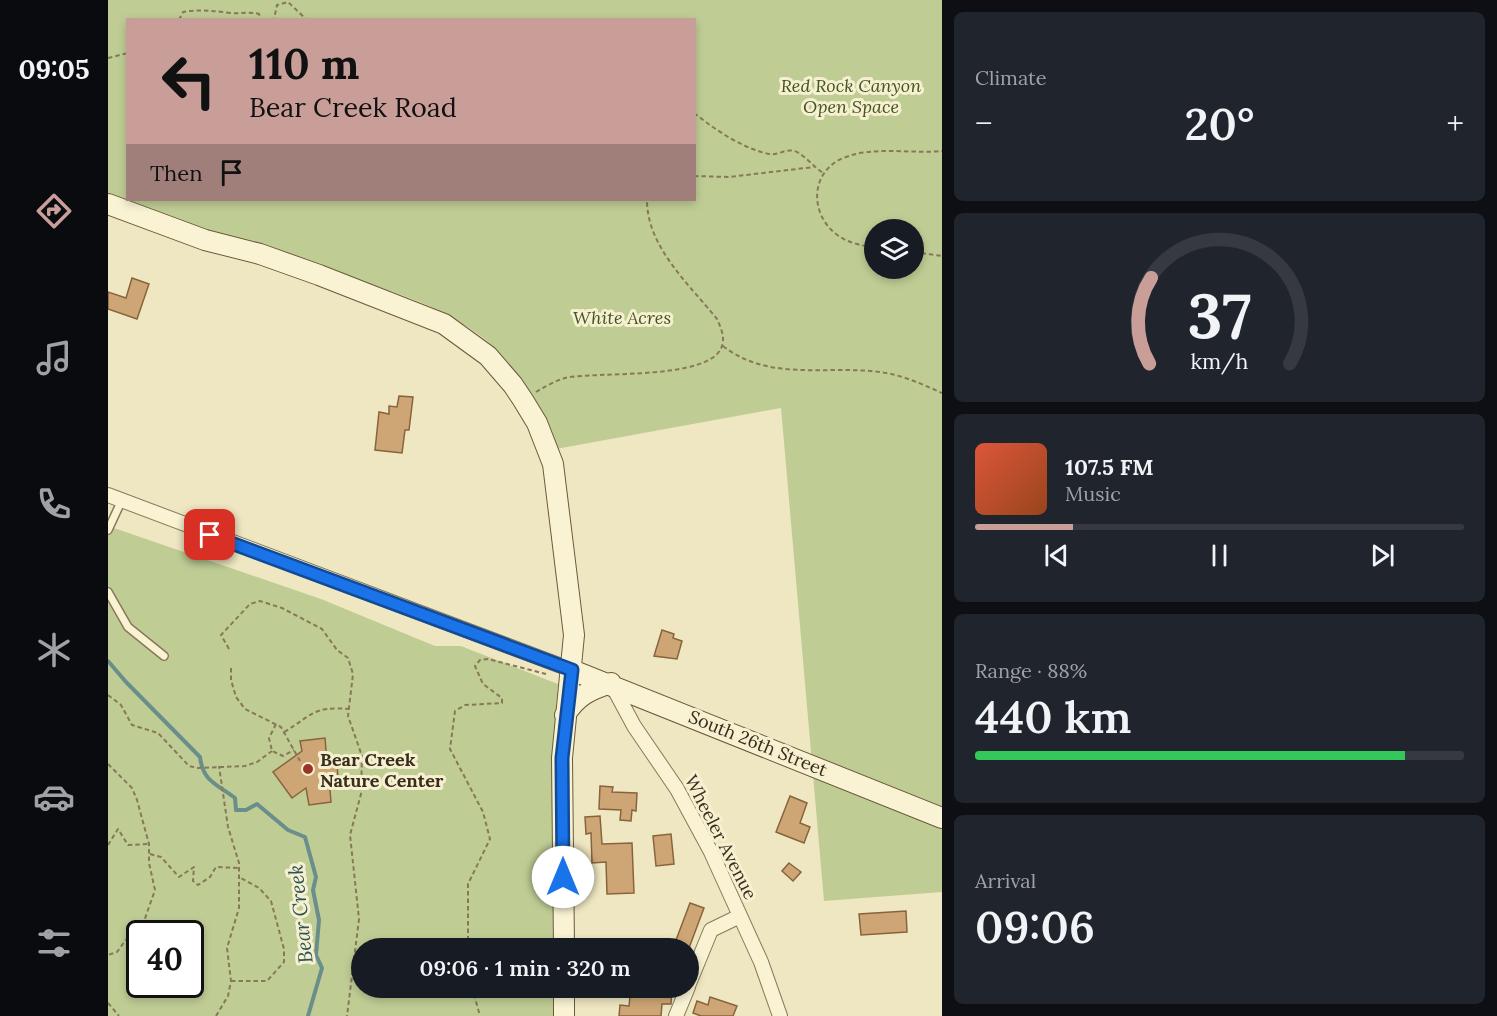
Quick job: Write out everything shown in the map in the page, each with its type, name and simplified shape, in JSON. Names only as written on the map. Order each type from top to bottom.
[{"type":"street","points":[[108,204],[206,240],[260,254],[319,275],[444,324],[488,356],[523,400],[537,423],[553,464],[574,635],[567,668],[562,758],[564,938]]},
{"type":"street","points":[[114,498],[567,668]]},
{"type":"street","name":"South 26th Street","points":[[567,668],[610,683],[942,818]]},
{"type":"street","points":[[565,715],[575,699],[589,690],[610,683]]},
{"type":"street","name":"Wheeler Avenue","points":[[610,683],[634,726],[677,789],[711,852],[761,962],[780,1016]]},
{"type":"street","points":[[699,959],[711,930],[740,916]]},
{"type":"street","points":[[564,998],[564,1016]]},
{"type":"street","points":[[676,1016],[683,998]]},
{"type":"lane","points":[[108,530],[114,498]]},
{"type":"lane","points":[[108,592],[128,627],[164,656]]},
{"type":"path","points":[[274,18],[277,5],[288,2],[305,18]]},
{"type":"path","points":[[179,18],[183,12],[202,9],[234,13],[246,10],[259,14],[260,18]]},
{"type":"path","points":[[108,58],[126,54]]},
{"type":"path","points":[[696,115],[720,133],[751,149],[773,155],[791,150],[799,153],[823,173]]},
{"type":"path","points":[[864,245],[846,240],[829,227],[817,198],[817,188],[823,173],[833,163],[860,153],[942,151]]},
{"type":"path","points":[[696,176],[729,177],[814,167]]},
{"type":"path","points":[[523,400],[564,378],[644,373],[701,363],[717,355],[723,346],[723,333],[717,320],[656,239],[648,221],[647,201]]},
{"type":"path","points":[[924,253],[942,256]]},
{"type":"path","points":[[723,346],[738,357],[757,365],[807,371],[879,372],[906,377],[942,393]]},
{"type":"path","points":[[230,649],[221,635],[250,604],[260,601],[290,612],[322,629],[338,650],[348,658],[353,674],[348,716],[362,756],[361,794],[350,835],[358,919],[347,1016]]},
{"type":"path","points":[[468,938],[468,884],[490,839],[483,812],[450,749],[454,711],[465,705],[502,703],[502,698],[483,684],[475,666],[480,660],[488,659],[544,676],[567,668]]},
{"type":"path","points":[[231,668],[232,689],[245,709],[276,724],[284,733],[300,761]]},
{"type":"path","points":[[108,695],[121,705],[132,725],[158,733],[189,766],[198,768],[245,766],[257,762],[272,752]]},
{"type":"path","points":[[284,733],[312,712],[327,707],[349,709]]},
{"type":"path","points":[[272,752],[269,738],[276,724]]},
{"type":"path","points":[[272,752],[283,756],[294,750]]},
{"type":"path","points":[[108,764],[132,788],[149,844],[149,863],[155,890],[143,924],[117,952],[108,956]]},
{"type":"path","points":[[216,1016],[228,996],[231,981],[227,948],[240,908],[237,850],[228,827],[219,766]]},
{"type":"path","points":[[108,845],[118,829],[128,845],[149,844]]},
{"type":"path","points":[[150,854],[161,857],[179,877],[194,867],[193,881],[198,885],[210,878],[216,867],[239,868]]},
{"type":"path","points":[[231,981],[267,981],[284,962],[284,949],[271,901],[259,888],[239,877]]},
{"type":"path","points":[[475,998],[480,1016]]},
{"type":"path","points":[[108,1003],[119,1016]]},
{"type":"green space","points":[[108,0],[942,0],[942,892],[824,901],[781,408],[556,449],[506,363],[487,341],[467,326],[399,294],[254,248],[108,197]]},
{"type":"green space","points":[[108,526],[321,599],[435,646],[461,646],[558,684],[552,758],[553,938],[351,938],[351,998],[554,998],[554,1016],[108,1016]]},
{"type":"building","points":[[132,278],[149,284],[137,319],[108,309],[108,292],[126,298]]},
{"type":"building","points":[[399,396],[413,397],[409,430],[405,430],[402,453],[375,450],[379,412],[389,414],[389,406],[397,407]]},
{"type":"building","points":[[662,630],[674,634],[673,638],[682,641],[677,659],[654,656]]},
{"type":"building","name":"Bear Creek Nature Center","points":[[325,738],[327,763],[337,762],[338,778],[329,778],[331,802],[309,805],[306,788],[292,798],[273,772],[302,751],[300,741]]},
{"type":"building","points":[[600,786],[613,787],[612,792],[637,793],[636,811],[632,810],[631,821],[620,820],[621,810],[599,809]]},
{"type":"building","points":[[790,796],[807,803],[800,823],[810,827],[804,843],[776,832]]},
{"type":"building","points":[[600,816],[602,844],[632,843],[634,893],[607,894],[606,862],[592,863],[591,833],[586,834],[585,817]]},
{"type":"building","points":[[671,834],[674,864],[656,866],[653,836]]},
{"type":"building","points":[[789,863],[801,872],[793,881],[782,871]]},
{"type":"building","points":[[690,903],[704,908],[693,938],[677,938]]},
{"type":"building","points":[[906,911],[907,932],[861,935],[859,914]]},
{"type":"building","points":[[710,997],[737,1006],[733,1016],[701,1016],[693,1013],[697,1001],[708,1005]]},
{"type":"building","points":[[630,998],[671,998],[671,1004],[662,1004],[661,1016],[619,1016],[620,1005],[629,1006]]},
{"type":"waterway","name":"Bear Creek","points":[[108,661],[200,757],[204,772],[208,777],[235,798],[236,810],[246,810],[257,804],[288,830],[305,837],[316,877],[313,890],[319,920],[316,955],[322,968],[308,1016]]},
{"type":"place","name":"Bear Creek Nature Center","points":[[308,769]]},
{"type":"route","points":[[210,535],[572,670],[565,715],[562,758],[563,877]]},
{"type":"park label","name":"Red Rock Canyon Open Space","points":[[851,95]]},
{"type":"park label","name":"White Acres","points":[[622,317]]}]
